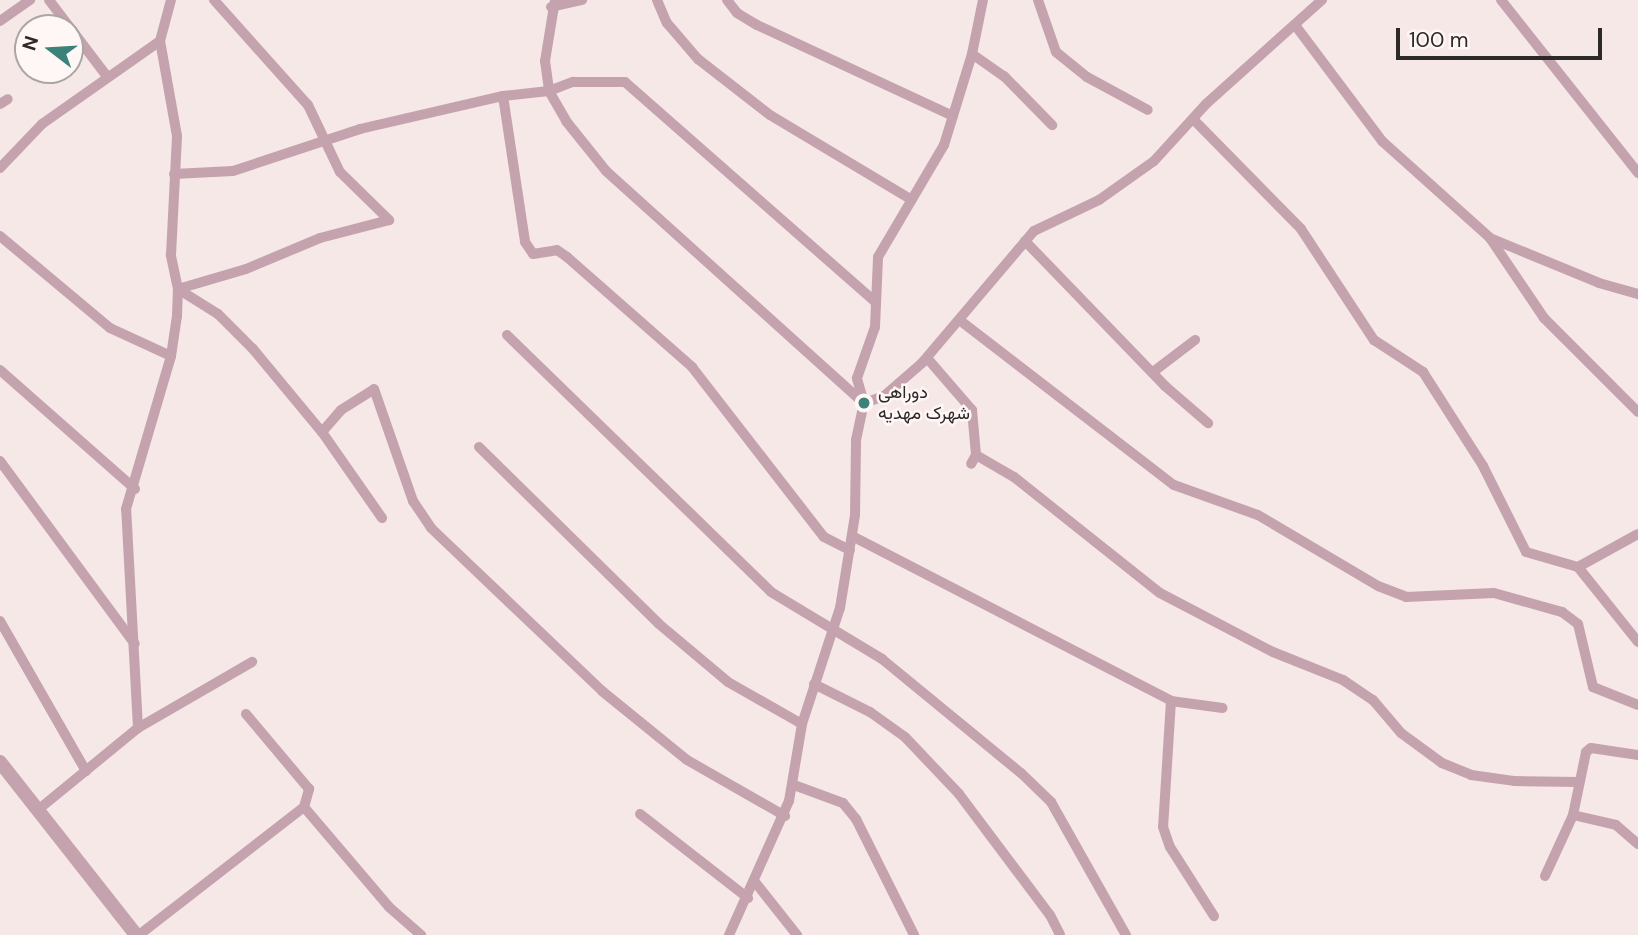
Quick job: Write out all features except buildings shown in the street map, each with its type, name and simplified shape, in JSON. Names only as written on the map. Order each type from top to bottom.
[{"type":"street","points":[[0,21],[30,0]]},
{"type":"street","points":[[50,0],[106,75]]},
{"type":"street","points":[[138,728],[126,509],[135,489],[171,356],[178,289],[171,255],[177,136],[160,41],[171,0]]},
{"type":"street","points":[[178,289],[246,269],[320,238],[389,220],[340,172],[307,105],[214,0]]},
{"type":"street","points":[[582,0],[553,4],[545,61],[549,91],[562,116],[606,171],[864,403]]},
{"type":"street","points":[[657,0],[667,23],[698,59],[770,115],[912,200]]},
{"type":"street","points":[[727,0],[737,13],[757,25],[953,116]]},
{"type":"street","points":[[729,935],[785,816],[794,785],[802,724],[835,627],[852,536],[856,440],[864,403],[857,378],[875,327],[878,257],[944,145],[972,54],[983,0]]},
{"type":"street","points":[[1038,0],[1056,52],[1087,78],[1148,110]]},
{"type":"street","points":[[864,403],[884,396],[927,358],[962,321],[994,274],[1034,231],[1099,201],[1154,162],[1193,119],[1321,0]]},
{"type":"street","points":[[1501,0],[1638,173]]},
{"type":"street","points":[[1295,25],[1382,141],[1490,238],[1544,318],[1638,412]]},
{"type":"street","points":[[0,168],[42,124],[106,75],[160,41]]},
{"type":"street","points":[[972,54],[1004,76],[1052,125]]},
{"type":"street","points":[[174,174],[233,171],[324,142],[503,96],[549,91],[573,82],[625,82],[753,200],[875,302]]},
{"type":"street","points":[[503,96],[525,242],[533,254],[557,250],[567,257],[692,367],[824,537],[850,550]]},
{"type":"street","points":[[1193,119],[1301,229],[1374,340],[1423,372],[1483,466],[1526,552],[1578,567],[1638,642]]},
{"type":"street","points":[[0,236],[110,328],[171,356]]},
{"type":"street","points":[[1490,238],[1638,294]]},
{"type":"street","points":[[1025,241],[1153,372],[1208,423]]},
{"type":"street","points":[[178,289],[218,314],[253,349],[322,432],[382,518]]},
{"type":"street","points":[[962,321],[1174,485],[1258,515],[1378,586],[1406,597],[1493,593],[1562,612],[1578,624],[1593,687],[1638,705]]},
{"type":"street","points":[[507,335],[771,592],[835,627],[882,659],[1051,802],[1126,935]]},
{"type":"street","points":[[1153,372],[1195,340]]},
{"type":"street","points":[[927,358],[972,410],[974,459],[1014,477],[1160,593],[1363,693],[1401,733],[1442,763],[1471,775],[1514,781],[1579,782]]},
{"type":"street","points":[[0,370],[135,489]]},
{"type":"street","points":[[322,432],[341,410],[374,389],[413,501],[431,528],[602,691],[687,760],[785,816]]},
{"type":"street","points":[[479,447],[659,625],[728,682],[802,724]]},
{"type":"street","points":[[0,461],[135,644]]},
{"type":"street","points":[[1578,567],[1638,534]]},
{"type":"street","points":[[852,536],[1171,701],[1223,708]]},
{"type":"street","points":[[0,621],[86,771]]},
{"type":"street","points":[[39,809],[138,728],[252,662]]},
{"type":"street","points":[[814,684],[870,712],[905,737],[959,794],[999,853],[1051,915],[1060,935]]},
{"type":"street","points":[[1171,701],[1163,827],[1170,847],[1214,916]]},
{"type":"street","points":[[0,762],[137,935],[304,807],[309,789],[246,714]]},
{"type":"street","points":[[1545,876],[1573,815],[1582,757],[1591,748],[1638,755]]},
{"type":"street","points":[[794,785],[843,803],[856,819],[914,935]]},
{"type":"street","points":[[304,807],[389,907],[421,935]]},
{"type":"street","points":[[640,814],[748,898]]},
{"type":"street","points":[[1573,815],[1616,825],[1638,844]]},
{"type":"street","points":[[755,882],[797,935]]},
{"type":"place","name":"دوراهی شهرک مهدیه","points":[[864,403]]}]
